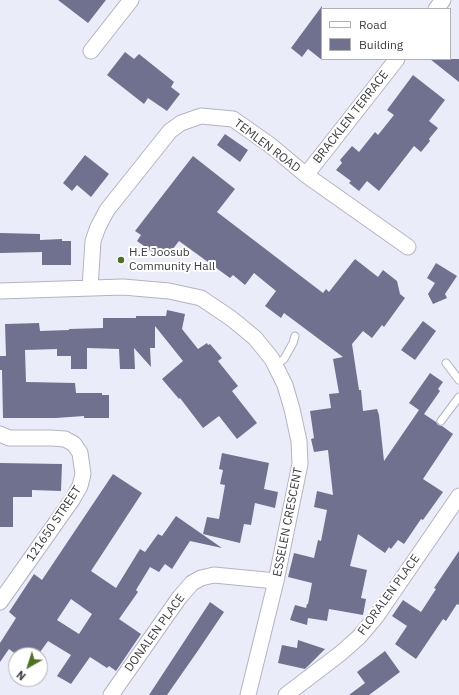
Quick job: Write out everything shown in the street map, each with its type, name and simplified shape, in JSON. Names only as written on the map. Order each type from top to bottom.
[{"type":"street","points":[[91,51],[131,0]]},
{"type":"street","points":[[437,8],[443,0]]},
{"type":"street","name":"BRACKLEN TERRACE","points":[[306,175],[396,60]]},
{"type":"street","name":"TEMLEN ROAD","points":[[90,288],[93,241],[98,227],[107,210],[158,144],[170,131],[181,123],[201,116],[233,119],[270,145],[306,175],[408,247]]},
{"type":"street","name":"ESSELEN CRESCENT","points":[[0,291],[122,287],[169,291],[201,298],[255,338],[272,359],[285,385],[292,409],[299,441],[300,464],[276,581],[248,695]]},
{"type":"street","name":"121650 STREET","points":[[0,434],[9,438],[65,439],[74,444],[80,453],[84,474],[80,486],[72,500],[0,602]]},
{"type":"street","name":"FLORALEN PLACE","points":[[286,695],[341,653],[359,637],[376,617],[459,496]]},
{"type":"street","name":"DONALEN PLACE","points":[[111,695],[179,598],[192,583],[201,578],[214,575],[276,581]]},
{"type":"lane","points":[[275,366],[287,355],[295,336]]},
{"type":"lane","points":[[446,363],[459,380]]},
{"type":"lane","points":[[441,421],[459,397]]},
{"type":"building","points":[[58,0],[106,0],[88,23]]},
{"type":"building","points":[[322,6],[321,59],[308,49],[302,57],[291,48]]},
{"type":"building","points":[[125,52],[134,59],[139,54],[174,82],[171,87],[180,94],[167,111],[148,98],[144,104],[107,75]]},
{"type":"building","points":[[459,59],[459,82],[431,60]]},
{"type":"building","points":[[413,75],[445,100],[429,121],[438,128],[421,152],[414,146],[379,191],[367,181],[359,191],[349,183],[351,181],[336,170],[342,163],[340,160],[352,146],[359,152],[375,132],[378,135],[394,115],[387,110]]},
{"type":"building","points":[[225,134],[248,150],[240,162],[217,145]]},
{"type":"building","points":[[85,155],[109,174],[91,197],[77,185],[72,191],[63,183]]},
{"type":"building","points":[[193,156],[235,189],[217,212],[323,293],[326,289],[329,292],[355,259],[378,277],[383,270],[397,281],[400,294],[405,298],[384,327],[382,325],[372,338],[363,331],[352,344],[359,390],[361,390],[363,411],[377,409],[379,415],[384,461],[419,410],[409,403],[430,373],[443,382],[438,389],[440,391],[424,414],[453,434],[423,479],[443,492],[423,520],[421,519],[404,544],[398,540],[391,549],[389,547],[385,553],[358,534],[350,566],[367,570],[361,598],[366,599],[363,615],[329,609],[327,621],[308,618],[307,625],[290,620],[295,605],[306,608],[312,583],[288,577],[294,553],[314,558],[318,540],[321,541],[327,510],[314,507],[317,491],[333,495],[328,450],[314,452],[311,439],[314,438],[310,411],[331,408],[329,394],[339,393],[333,359],[343,357],[284,313],[281,318],[265,306],[276,291],[254,273],[245,285],[233,275],[230,278],[179,241],[169,254],[163,250],[158,256],[137,241],[141,235],[135,231]]},
{"type":"building","points":[[0,233],[40,234],[40,240],[62,239],[62,241],[71,241],[71,265],[42,265],[42,252],[0,253]]},
{"type":"building","points":[[436,263],[457,276],[445,294],[447,298],[433,304],[428,294],[435,283],[427,278]]},
{"type":"building","points":[[167,310],[185,314],[182,329],[198,349],[207,343],[208,345],[210,344],[222,358],[218,361],[238,386],[232,391],[257,423],[237,439],[219,416],[203,428],[180,398],[179,399],[162,379],[183,361],[155,326],[155,348],[150,348],[151,367],[134,348],[135,369],[120,369],[119,349],[87,348],[87,369],[71,369],[71,356],[57,356],[57,349],[25,350],[26,382],[75,383],[76,393],[102,393],[102,395],[109,395],[109,418],[84,418],[84,416],[56,418],[3,418],[2,370],[0,370],[0,356],[6,356],[5,324],[39,323],[40,331],[103,328],[103,318],[166,316]]},
{"type":"building","points":[[423,321],[436,331],[415,360],[401,350]]},
{"type":"building","points":[[222,453],[269,463],[264,489],[278,492],[275,508],[255,503],[251,525],[244,524],[240,543],[203,534],[207,517],[219,519],[225,485],[220,484],[223,470],[219,469]]},
{"type":"building","points":[[0,463],[62,464],[61,491],[32,490],[32,497],[13,497],[13,527],[0,527]]},
{"type":"building","points":[[113,474],[142,493],[91,571],[116,588],[140,549],[145,552],[158,534],[162,536],[176,516],[222,548],[190,541],[172,569],[165,564],[159,572],[150,567],[136,590],[138,592],[119,619],[141,634],[116,671],[109,666],[107,668],[90,657],[71,684],[57,676],[71,655],[48,641],[44,647],[8,647],[8,650],[0,662],[0,643],[16,618],[9,612],[34,574],[42,580]],"holes":[[[71,599],[92,614],[79,634],[57,620]]]},
{"type":"building","points":[[459,551],[459,605],[457,604],[446,621],[443,619],[416,659],[395,644],[407,626],[392,616],[403,600],[421,612],[436,589],[434,588]]},
{"type":"building","points":[[210,602],[224,612],[167,695],[149,695]]},
{"type":"building","points":[[298,640],[325,649],[305,669],[278,663],[282,645],[297,648]]},
{"type":"building","points":[[385,651],[400,672],[369,695],[349,695],[365,683],[357,672]]},
{"type":"place","name":"H.E Joosub Community Hall","points":[[121,260]]}]
